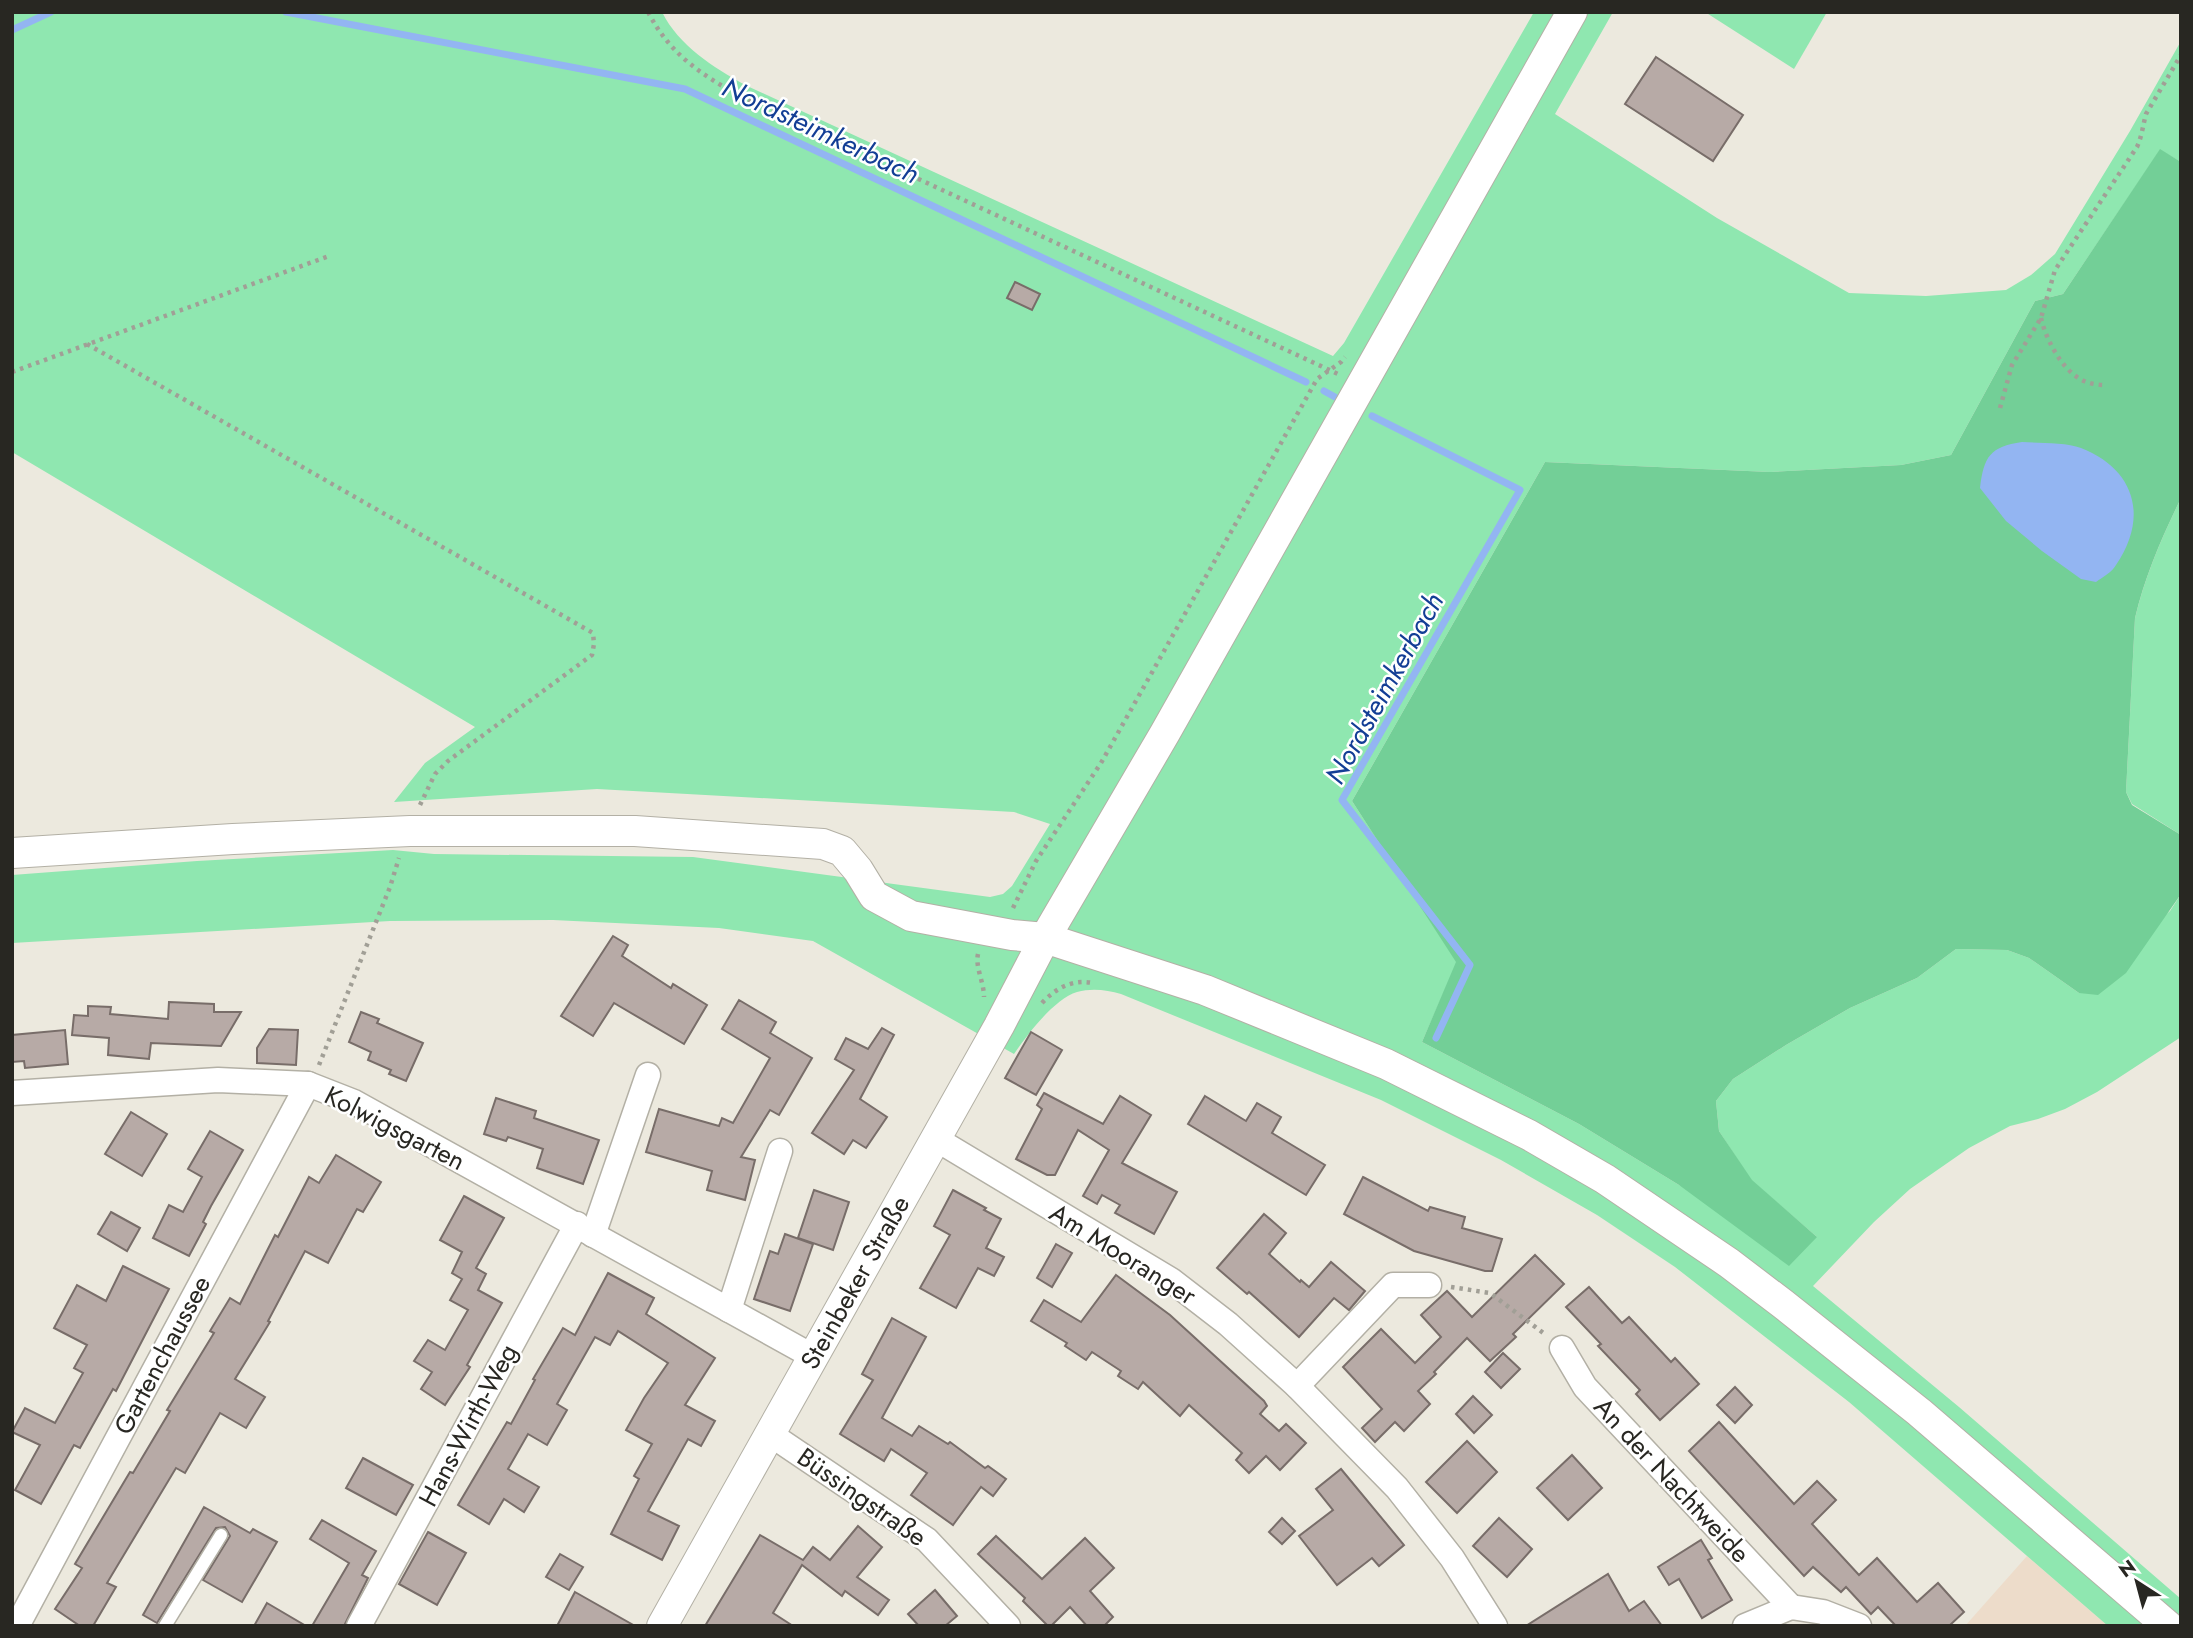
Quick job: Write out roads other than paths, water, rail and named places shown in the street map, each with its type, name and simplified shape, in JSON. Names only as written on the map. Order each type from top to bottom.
[{"type":"street","name":"Steinbeker Straße","points":[[662,1626],[1022,985],[1045,938],[1165,733],[1572,12]]},
{"type":"street","points":[[12,853],[410,831],[635,831],[823,844],[842,851],[874,896],[911,916],[1012,935],[1045,938],[1205,990],[1386,1064],[1529,1135],[1605,1180],[1728,1263],[1783,1304],[1919,1412],[2168,1626]]},
{"type":"street","points":[[585,1230],[648,1075]]},
{"type":"street","name":"Kolwigsgarten","points":[[12,1093],[218,1080],[308,1084],[354,1102],[812,1356]]},
{"type":"street","name":"Gartenchaussee","points":[[17,1626],[308,1084]]},
{"type":"street","name":"Am Mooranger","points":[[936,1139],[1171,1280],[1228,1324],[1297,1386],[1397,1488],[1452,1558],[1495,1626]]},
{"type":"street","points":[[729,1310],[780,1152]]},
{"type":"street","name":"Hans-Wirth-Weg","points":[[359,1626],[585,1230]]},
{"type":"street","points":[[1297,1386],[1393,1285],[1429,1284]]},
{"type":"street","name":"An der Nachtweide","points":[[1562,1348],[1585,1387],[1791,1607]]},
{"type":"street","name":"Büssingstraße","points":[[769,1434],[927,1540],[1008,1626]]},
{"type":"street","points":[[1745,1626],[1791,1607],[1823,1612],[1858,1626]]},
{"type":"lane","points":[[165,1626],[221,1535]]},
{"type":"water","points":[[2022,442],[2081,448],[2114,468],[2125,482],[2134,512],[2132,529],[2114,568],[2096,582],[2081,579],[2042,551],[2006,521],[1980,488],[1990,455],[2002,447]]},
{"type":"waterway","name":"Nordsteimkerbach","points":[[12,30],[51,12]]},
{"type":"waterway","name":"Nordsteimkerbach","points":[[286,12],[685,89],[1306,382]]},
{"type":"waterway","name":"Nordsteimkerbach","points":[[1324,391],[1335,397]]},
{"type":"waterway","name":"Nordsteimkerbach","points":[[1372,416],[1520,490],[1342,800],[1470,965],[1436,1038]]}]
